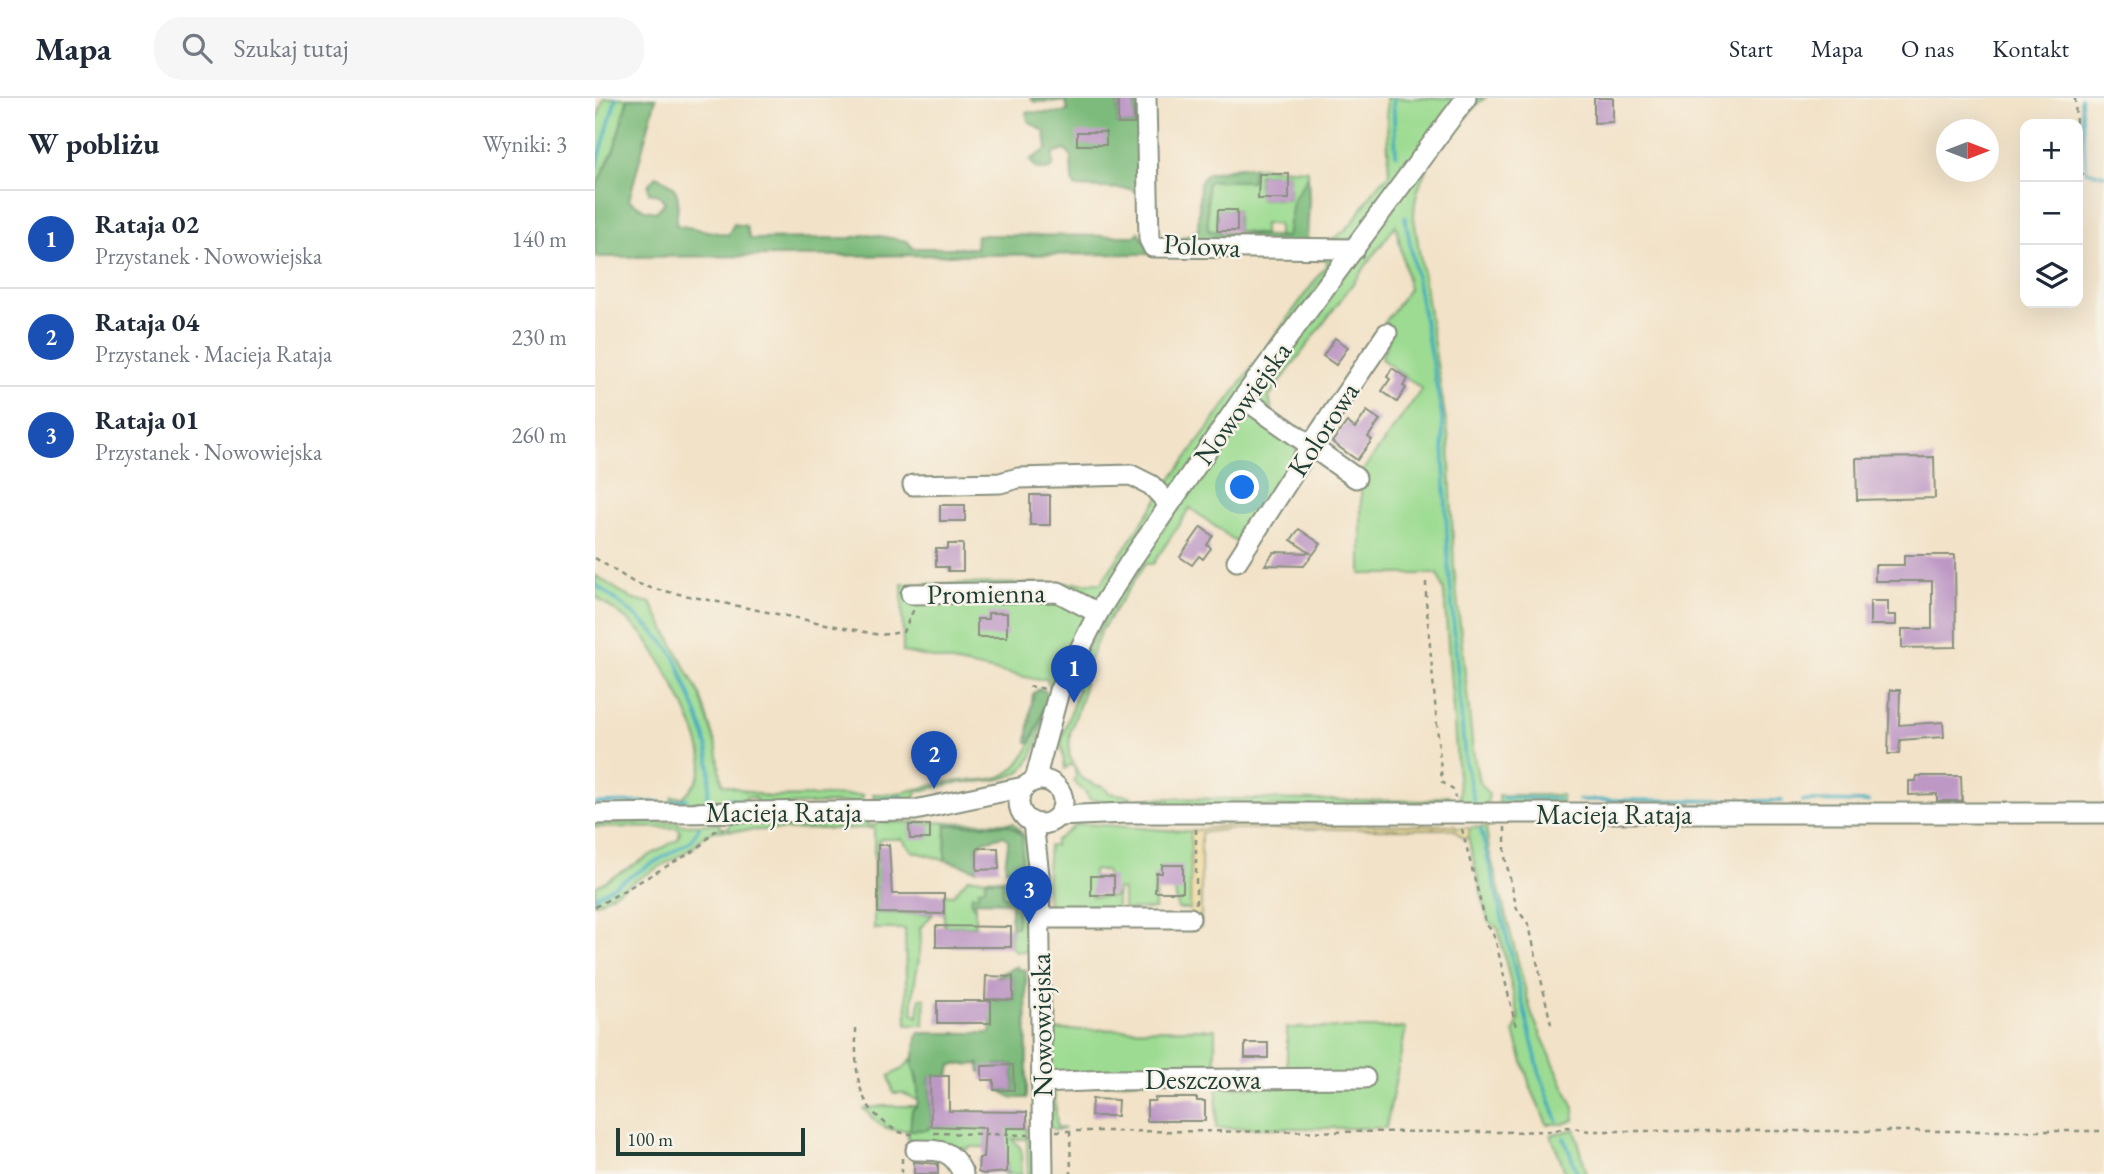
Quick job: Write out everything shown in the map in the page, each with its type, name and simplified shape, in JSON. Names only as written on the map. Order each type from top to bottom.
[{"type":"street","name":"Polowa","points":[[1146,98],[1149,239],[1153,247],[1355,249]]},
{"type":"street","name":"Nowowiejska","points":[[1044,786],[1049,727],[1059,691],[1098,613],[1243,398],[1466,98]]},
{"type":"street","name":"Kolorowa","points":[[1237,561],[1387,333]]},
{"type":"street","points":[[1243,398],[1356,478]]},
{"type":"street","points":[[913,485],[1000,484],[1018,478],[1131,475],[1151,485],[1169,504]]},
{"type":"street","name":"Promienna","points":[[911,594],[1058,592],[1098,613]]},
{"type":"street","points":[[1044,786],[1063,808],[1041,818],[1019,801],[1044,786]]},
{"type":"street","name":"Macieja Rataja","points":[[595,814],[915,810],[973,799],[983,794],[1044,786],[1084,803],[1125,813]]},
{"type":"street","name":"Macieja Rataja","points":[[973,799],[1002,803],[1041,818],[1125,813],[2104,813]]},
{"type":"street","name":"Nowowiejska","points":[[1041,818],[1047,833],[1039,876],[1043,1174]]},
{"type":"street","points":[[1039,918],[1190,918]]},
{"type":"street","name":"Deszczowa","points":[[1041,1083],[1365,1078]]},
{"type":"street","points":[[919,1142],[952,1156],[963,1174]]},
{"type":"path","points":[[2075,98],[2076,119]]},
{"type":"path","points":[[2083,174],[2087,177]]},
{"type":"path","points":[[595,558],[633,582],[654,589],[880,635],[903,632],[913,610],[941,593]]},
{"type":"path","points":[[1028,686],[1048,690]]},
{"type":"path","points":[[1505,814],[1505,857],[1517,909],[1529,925],[1552,1029]]},
{"type":"path","points":[[595,907],[697,849],[715,831],[725,828]]},
{"type":"path","points":[[1190,918],[1194,917],[1196,906],[1196,829]]},
{"type":"path","points":[[856,1028],[858,1086],[866,1104],[879,1118],[901,1134],[919,1142]]},
{"type":"path","points":[[933,1133],[1504,1132],[1553,1131],[1568,1127],[1589,1131],[2104,1131]]},
{"type":"path","points":[[1070,1131],[1071,1174]]},
{"type":"green space","points":[[604,98],[628,98],[614,149],[595,189],[595,126]]},
{"type":"green space","points":[[628,98],[656,98],[629,200],[645,210],[656,212],[665,202],[659,195],[649,193],[648,185],[656,176],[675,190],[678,208],[676,225],[728,235],[734,224],[746,226],[750,239],[851,238],[868,234],[907,241],[913,248],[976,248],[977,235],[1135,236],[1139,232],[1151,254],[595,257],[595,189],[614,149]]},
{"type":"green space","points":[[1031,98],[1118,98],[1118,124],[1134,124],[1135,98],[1143,98],[1144,197],[1131,189],[1076,187],[1072,181],[1071,156],[1065,150],[1053,154],[1053,167],[1047,170],[1036,168],[1030,160],[1047,149],[1045,132],[1028,121],[1026,112],[1068,111],[1066,101],[1034,102]]},
{"type":"green space","points":[[1386,98],[1456,98],[1351,240],[1329,240],[1347,229],[1373,191],[1389,175]]},
{"type":"green space","points":[[1473,98],[1485,98],[1445,143],[1426,170],[1415,201],[1414,218],[1449,440],[1454,567],[1473,750],[1479,782],[1489,795],[1486,807],[1463,807],[1460,803],[1444,592],[1438,574],[1361,574],[1361,473],[1422,389],[1381,359],[1391,334],[1385,322],[1409,289],[1396,225],[1269,397],[1272,412],[1257,401],[1257,391]]},
{"type":"green space","points":[[1253,167],[1308,170],[1308,176],[1293,200],[1287,237],[1278,237],[1278,224],[1264,224],[1264,235],[1237,231],[1237,210],[1218,210],[1219,233],[1208,230],[1207,184],[1210,181],[1252,181]],"holes":[[[1259,174],[1289,174],[1289,199],[1259,199]]]},
{"type":"green space","points":[[1253,167],[1252,181],[1210,181],[1207,184],[1208,230],[1287,237],[1293,200],[1308,176],[1307,239],[1327,251],[1320,259],[1178,240],[1198,230],[1200,183],[1206,174]]},
{"type":"green space","points":[[1327,251],[1333,258],[1330,268],[1053,686],[1050,687],[1046,678],[1039,680],[903,652],[902,584],[1101,583],[1172,478],[1327,264],[1326,258],[1320,259]]},
{"type":"green space","points":[[1248,414],[1296,448],[1297,460],[1239,544],[1190,508],[1153,564],[1145,564],[1101,631],[1085,672],[1083,694],[1070,733],[1069,755],[1081,778],[1103,786],[1109,793],[1131,796],[1127,805],[1089,799],[1073,781],[1076,777],[1074,766],[1070,765],[1065,769],[1061,742],[1078,689],[1075,686],[1077,668],[1108,610],[1240,415]]},
{"type":"green space","points":[[595,575],[632,599],[651,603],[700,695],[717,749],[722,784],[768,797],[863,795],[861,802],[758,806],[755,798],[746,797],[745,803],[674,805],[671,802],[672,797],[683,797],[700,775],[701,753],[696,736],[679,695],[647,640],[638,629],[595,596]]},
{"type":"green space","points":[[1039,689],[1048,695],[1038,726],[1030,742],[1027,742],[1033,694]]},
{"type":"green space","points":[[1048,695],[1034,751],[1025,767],[1017,773],[999,780],[958,783],[916,792],[916,797],[895,804],[875,803],[873,794],[901,792],[953,781],[990,779],[1007,774],[1031,744]]},
{"type":"green space","points":[[1449,795],[1449,803],[1445,808],[1142,805],[1141,798],[1425,801]]},
{"type":"green space","points":[[1499,795],[1562,795],[1562,803],[1499,804]]},
{"type":"green space","points":[[678,822],[681,825],[720,824],[720,828],[729,828],[730,823],[1013,823],[1025,837],[1028,868],[1018,870],[1022,867],[1010,825],[946,825],[945,860],[912,851],[902,839],[880,839],[878,913],[933,914],[920,928],[920,949],[913,992],[913,1013],[918,1017],[920,998],[925,998],[924,1025],[907,1025],[905,929],[874,929],[874,828],[715,831],[704,835],[694,847],[595,904],[595,887],[678,839],[680,832],[678,828],[595,827],[595,823]]},
{"type":"green space","points":[[1077,824],[1191,831],[1192,909],[1178,909],[1175,892],[1162,865],[1162,873],[1156,874],[1155,909],[1123,910],[1123,890],[1117,889],[1117,895],[1114,895],[1106,871],[1093,870],[1092,897],[1117,897],[1117,910],[1049,911],[1046,882],[1049,846],[1055,846],[1055,841]]},
{"type":"green space","points":[[946,825],[1010,825],[1022,835],[1022,868],[1006,870],[1008,839],[1003,836],[984,841],[977,848],[977,870],[945,860]]},
{"type":"green space","points":[[1486,827],[1489,851],[1532,1015],[1574,1108],[1574,1120],[1563,1124],[1547,1124],[1530,1086],[1514,1032],[1519,1019],[1498,928],[1488,921],[1468,837],[1470,828]]},
{"type":"green space","points":[[968,878],[1009,879],[1029,885],[1029,918],[1026,918],[1026,925],[1029,926],[1029,950],[1017,952],[1011,947],[1011,927],[1016,927],[1017,900],[1003,896],[1003,880],[985,889],[971,903],[975,908],[975,926],[944,926],[944,894],[953,895]]},
{"type":"green space","points":[[986,880],[1003,880],[1003,896],[1017,899],[1017,927],[1011,927],[1011,902],[975,901],[975,908],[971,904],[972,895],[978,895],[979,889],[985,888]]},
{"type":"green space","points":[[1017,966],[1017,969],[1026,970],[1027,1098],[1013,1098],[999,1090],[1014,1090],[1013,1065],[996,1065],[996,1072],[980,1072],[979,1064],[951,1065],[949,1076],[930,1077],[931,1126],[927,1130],[910,1130],[912,1110],[918,1101],[917,1080],[912,1066],[918,1033],[991,1033],[989,999],[1013,1000],[1013,977],[994,977]]},
{"type":"green space","points":[[1048,986],[1052,986],[1052,1030],[1215,1029],[1215,1073],[1054,1089],[1057,1127],[1065,1129],[1055,1130],[1050,1126]]},
{"type":"green space","points":[[1287,1028],[1406,1028],[1386,1128],[1216,1128],[1217,1087],[1287,1086]]},
{"type":"green space","points":[[913,1057],[918,1101],[903,1093],[893,1093],[889,1076],[904,1068]]},
{"type":"green space","points":[[917,1106],[912,1110],[911,1130],[927,1130],[931,1126],[1027,1128],[1027,1137],[1033,1137],[1033,1174],[1028,1174],[1027,1139],[1013,1139],[1021,1149],[1022,1174],[1003,1174],[1007,1172],[1007,1160],[984,1147],[968,1149],[909,1143],[907,1130],[893,1130],[883,1126],[864,1109]]},
{"type":"green space","points":[[1575,1129],[1587,1174],[1566,1174],[1551,1135]]},
{"type":"sand","points":[[1230,825],[1455,825],[1456,828],[1470,828],[1468,837],[1464,839],[1453,829],[1228,829],[1201,833],[1201,927],[1196,928],[1190,922],[1191,831]]},
{"type":"building","points":[[1118,98],[1134,98],[1134,124],[1118,124]]},
{"type":"building","points":[[1594,98],[1613,98],[1613,122],[1594,123]]},
{"type":"building","points":[[1077,132],[1106,132],[1106,145],[1077,145]]},
{"type":"building","points":[[1259,174],[1289,174],[1289,199],[1258,199]]},
{"type":"building","points":[[1218,210],[1237,210],[1237,231],[1217,231]]},
{"type":"building","points":[[1335,338],[1348,347],[1336,365],[1323,356]]},
{"type":"building","points":[[1392,368],[1408,379],[1397,402],[1382,391],[1390,379],[1387,377]]},
{"type":"building","points":[[1367,411],[1380,420],[1368,437],[1372,440],[1357,460],[1332,442],[1347,422],[1355,428]]},
{"type":"building","points":[[1934,457],[1935,498],[1857,500],[1856,458]]},
{"type":"building","points":[[1030,495],[1050,495],[1050,525],[1030,525]]},
{"type":"building","points":[[940,505],[965,505],[965,521],[940,521]]},
{"type":"building","points":[[1201,527],[1213,536],[1207,545],[1211,548],[1203,559],[1199,556],[1192,565],[1180,557]]},
{"type":"building","points":[[1299,529],[1321,544],[1304,566],[1265,565],[1274,552],[1310,553],[1291,540]]},
{"type":"building","points":[[948,544],[963,544],[963,571],[948,571],[948,567],[936,567],[936,549],[948,549]]},
{"type":"building","points":[[1904,555],[1955,555],[1956,647],[1902,648],[1902,629],[1932,629],[1932,581],[1875,581],[1875,565],[1904,565]]},
{"type":"building","points":[[1870,601],[1888,601],[1888,615],[1896,615],[1896,625],[1870,625]]},
{"type":"building","points":[[988,613],[1007,613],[1007,637],[977,637],[977,619],[988,619]]},
{"type":"building","points":[[1890,690],[1900,690],[1899,725],[1943,722],[1944,737],[1900,740],[1899,754],[1888,754]]},
{"type":"building","points":[[1917,776],[1961,776],[1962,801],[1937,801],[1937,794],[1909,795],[1909,781],[1916,781]]},
{"type":"building","points":[[909,825],[930,825],[930,839],[910,839]]},
{"type":"building","points":[[878,845],[889,845],[892,894],[944,894],[944,914],[878,913]]},
{"type":"building","points":[[977,848],[998,848],[999,869],[977,870]]},
{"type":"building","points":[[1162,865],[1183,865],[1183,892],[1155,892],[1156,873],[1162,873]]},
{"type":"building","points":[[1091,876],[1114,876],[1114,895],[1091,895]]},
{"type":"building","points":[[936,926],[1011,927],[1011,947],[936,947]]},
{"type":"building","points":[[986,976],[1013,977],[1013,1000],[985,999]]},
{"type":"building","points":[[937,1001],[991,1001],[991,1023],[937,1023]]},
{"type":"building","points":[[1245,1043],[1268,1043],[1268,1058],[1245,1058]]},
{"type":"building","points":[[1013,1065],[1014,1090],[994,1090],[994,1080],[982,1080],[982,1066]]},
{"type":"building","points":[[930,1076],[949,1076],[949,1111],[1027,1112],[1027,1128],[1007,1128],[1007,1172],[978,1172],[979,1158],[983,1158],[985,1128],[931,1126]]},
{"type":"building","points":[[1155,1098],[1197,1098],[1197,1101],[1205,1101],[1205,1121],[1147,1121],[1147,1101],[1155,1101]]},
{"type":"building","points":[[1092,1099],[1118,1100],[1117,1116],[1091,1116]]},
{"type":"building","points":[[914,1162],[938,1164],[938,1174],[914,1174]]},
{"type":"waterway","points":[[595,172],[616,98]]},
{"type":"waterway","points":[[1393,98],[1396,155]]},
{"type":"waterway","points":[[2081,98],[2086,171],[2104,175]]},
{"type":"waterway","points":[[1405,217],[1442,416],[1448,556],[1465,761],[1475,806]]},
{"type":"waterway","points":[[595,584],[646,625],[676,660],[705,739],[710,768],[707,798]]},
{"type":"waterway","points":[[874,801],[903,797]]},
{"type":"waterway","points":[[728,798],[743,803]]},
{"type":"waterway","points":[[1503,798],[1558,799]]},
{"type":"waterway","points":[[671,802],[687,799]]},
{"type":"waterway","points":[[1579,800],[1782,801]]},
{"type":"waterway","points":[[1802,801],[1868,802]]},
{"type":"waterway","points":[[595,803],[660,802]]},
{"type":"waterway","points":[[595,897],[691,841],[699,827]]},
{"type":"waterway","points":[[1481,830],[1539,1071],[1557,1120]]},
{"type":"waterway","points":[[1564,1138],[1578,1174]]},
{"type":"place","name":"Rataja 02","points":[[1074,703]]},
{"type":"place","name":"Rataja 04","points":[[934,789]]},
{"type":"place","name":"Rataja 01","points":[[1029,924]]}]
